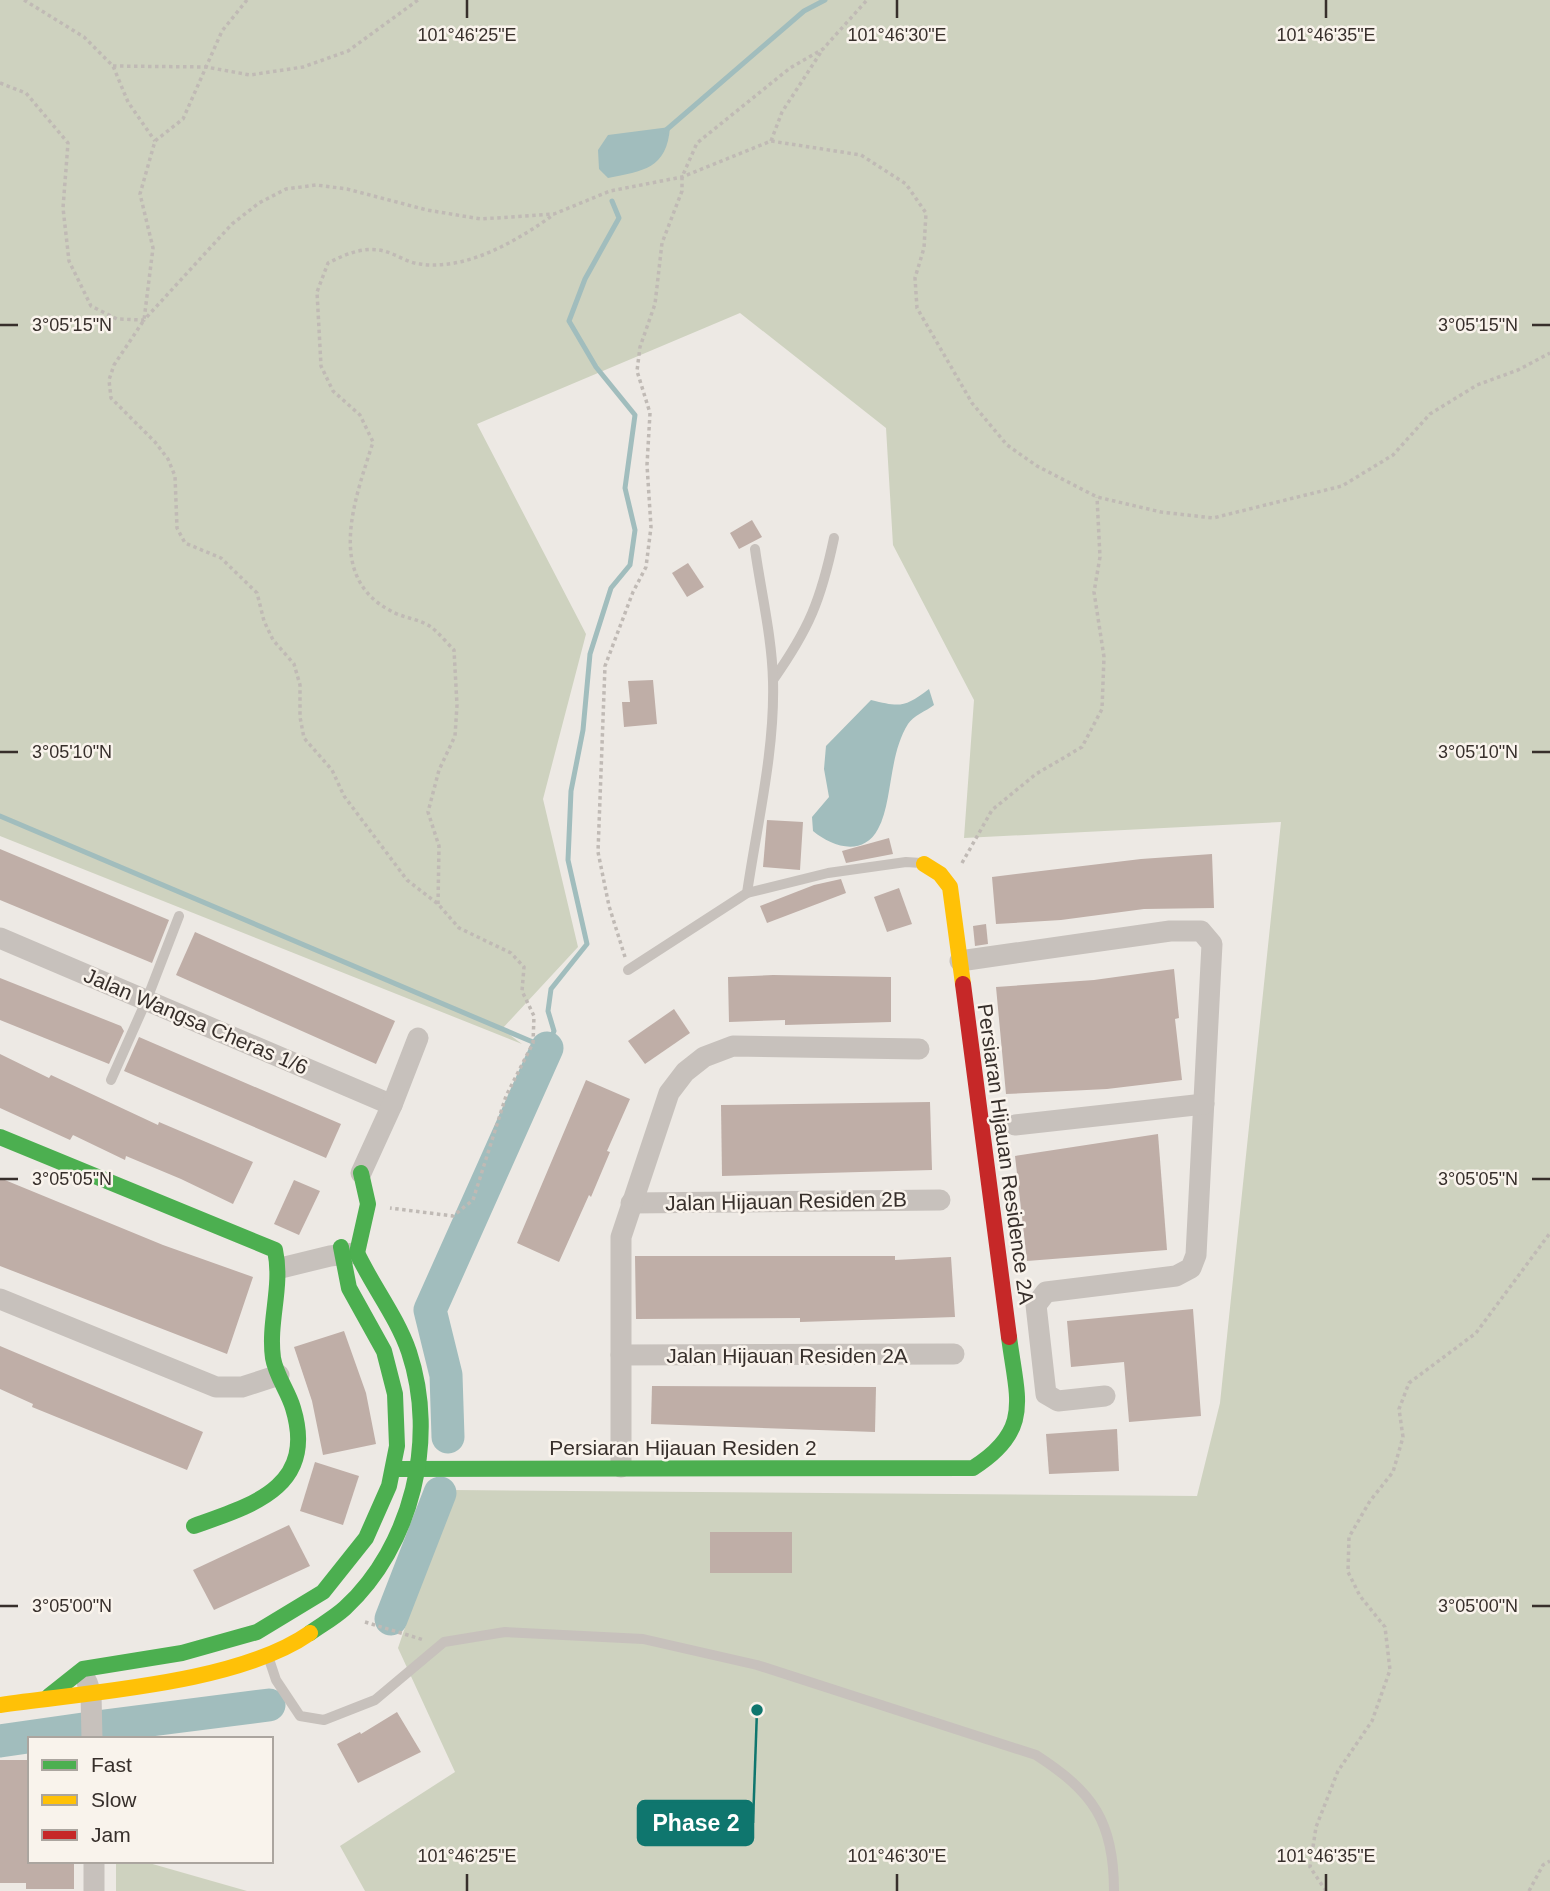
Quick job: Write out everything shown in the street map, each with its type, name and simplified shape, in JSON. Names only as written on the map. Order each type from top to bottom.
[{"type":"street","points":[[924,864],[940,874],[950,887]]},
{"type":"street","name":"Persiaran Hijauan Residence 2A","points":[[950,887],[1017,1418],[1014,1435],[997,1454],[973,1468]]},
{"type":"street","points":[[960,961],[1170,931],[1201,931],[1212,944],[1196,1255],[1191,1268],[1176,1276],[1046,1292],[1037,1305],[1046,1394],[1058,1401],[1105,1396]]},
{"type":"street","name":"Jalan Wangsa Cheras 1/6","points":[[0,938],[392,1105]]},
{"type":"street","points":[[351,1194],[392,1105],[418,1038]]},
{"type":"street","points":[[621,1467],[621,1237],[669,1093],[685,1072],[705,1057],[733,1046],[919,1049]]},
{"type":"street","points":[[1015,1125],[1204,1104]]},
{"type":"street","points":[[0,1137],[275,1250],[281,1268],[273,1350],[279,1375],[293,1408],[299,1437],[292,1471],[272,1496],[194,1527]]},
{"type":"street","points":[[349,1253],[368,1204],[361,1173]]},
{"type":"street","name":"Jalan Hijauan Residen 2B","points":[[631,1203],[940,1200]]},
{"type":"street","points":[[49,1696],[83,1669],[182,1653],[257,1632],[323,1592],[366,1538],[390,1486],[397,1446],[395,1394],[384,1352],[349,1288],[349,1253],[343,1226]]},
{"type":"street","points":[[281,1268],[349,1253]]},
{"type":"street","points":[[0,1705],[49,1696],[91,1694],[180,1680],[267,1655],[338,1612],[362,1590],[378,1569],[409,1503],[419,1469],[417,1390],[407,1346],[349,1253]]},
{"type":"street","points":[[0,1299],[216,1387],[242,1387],[279,1375]]},
{"type":"street","name":"Jalan Hijauan Residen 2A","points":[[621,1355],[954,1354]]},
{"type":"street","name":"Persiaran Hijauan Residen 2","points":[[393,1469],[973,1468]]},
{"type":"street","points":[[257,1632],[267,1655]]},
{"type":"street","points":[[83,1669],[91,1694],[92,1737]]},
{"type":"street","points":[[94,1863],[94,1891]]},
{"type":"lane","points":[[773,680],[804,636],[824,584],[834,538]]},
{"type":"lane","points":[[747,893],[769,744],[773,680],[764,587],[755,549]]},
{"type":"lane","points":[[628,970],[747,893],[828,873],[906,862],[924,864]]},
{"type":"lane","points":[[111,1080],[147,999],[179,916]]},
{"type":"lane","points":[[267,1655],[276,1680],[300,1717],[324,1720],[375,1700],[444,1642],[505,1632],[643,1639],[757,1665],[1037,1755],[1070,1777],[1094,1804],[1109,1839],[1114,1867],[1114,1891]]},
{"type":"path","points":[[24,0],[84,37],[113,66],[128,102],[155,141]]},
{"type":"path","points":[[144,320],[153,248],[140,194],[155,141],[183,119],[222,31],[247,0]]},
{"type":"path","points":[[113,66],[206,67],[250,75],[303,67],[348,51],[418,0]]},
{"type":"path","points":[[771,141],[782,112],[822,49],[867,0]]},
{"type":"path","points":[[628,970],[609,906],[598,852],[605,666],[633,592],[646,567],[651,527],[647,465],[650,413],[637,370],[640,347],[655,304],[662,243],[682,191],[682,177],[697,143],[790,68],[822,49]]},
{"type":"path","points":[[0,83],[26,93],[68,143],[63,208],[69,261],[91,306],[117,318],[144,320]]},
{"type":"path","points":[[438,904],[439,846],[428,811],[439,770],[455,736],[457,705],[454,650],[430,626],[390,611],[359,586],[349,547],[352,520],[373,442],[360,415],[333,391],[321,366],[317,292],[328,263],[354,251],[383,251],[419,264],[454,264],[501,246],[554,214],[610,191],[682,177],[771,141],[861,155],[906,184],[926,213],[924,248],[915,278],[916,308],[972,403],[1007,445],[1037,466],[1097,497],[1161,512],[1213,518],[1342,486],[1393,455],[1430,414],[1477,385],[1518,370],[1550,352]]},
{"type":"path","points":[[368,1204],[453,1216],[473,1200],[506,1096],[533,1043],[534,1016],[522,991],[524,967],[511,953],[459,928],[438,904],[407,880],[344,796],[332,770],[304,738],[300,717],[300,685],[294,664],[273,640],[264,621],[257,593],[221,558],[186,543],[177,528],[175,476],[168,459],[155,442],[111,398],[109,380],[114,365],[144,320],[232,224],[259,203],[286,189],[316,185],[346,189],[427,210],[481,219],[554,214]]},
{"type":"path","points":[[950,887],[992,810],[1037,774],[1082,747],[1102,709],[1104,657],[1094,592],[1100,557],[1097,497]]},
{"type":"path","points":[[1326,1891],[1310,1867],[1316,1827],[1339,1771],[1373,1721],[1390,1670],[1385,1627],[1360,1596],[1348,1572],[1349,1537],[1370,1501],[1393,1472],[1403,1437],[1399,1409],[1409,1384],[1476,1333],[1550,1233]]},
{"type":"path","points":[[338,1612],[396,1633],[444,1642]]},
{"type":"path","points":[[1529,1891],[1543,1865],[1550,1861]]},
{"type":"green space","points":[[0,0],[1550,0],[1550,1891],[365,1891],[340,1846],[455,1772],[398,1648],[452,1490],[1197,1496],[1220,1403],[1281,822],[964,838],[974,700],[893,545],[886,428],[740,313],[477,424],[586,634],[543,799],[578,947],[502,1029],[522,1044],[0,836]]},
{"type":"green space","points":[[116,1863],[149,1863],[247,1891],[116,1891]]},
{"type":"water","points":[[670,127],[664,152],[651,166],[608,178],[599,169],[598,150],[608,135]]},
{"type":"water","points":[[929,689],[934,705],[908,724],[897,750],[883,818],[872,838],[856,846],[838,845],[813,831],[812,817],[829,797],[824,769],[826,746],[871,700],[902,704]]},
{"type":"building","points":[[752,520],[762,537],[739,549],[730,533]]},
{"type":"building","points":[[688,563],[704,587],[687,597],[672,573]]},
{"type":"building","points":[[653,680],[657,724],[624,727],[622,702],[630,702],[628,681]]},
{"type":"building","points":[[767,820],[803,822],[800,870],[763,867]]},
{"type":"building","points":[[889,838],[893,854],[846,863],[842,851]]},
{"type":"building","points":[[0,849],[169,920],[152,963],[0,900]]},
{"type":"building","points":[[1212,854],[1214,908],[1144,909],[1061,920],[996,924],[992,877],[1141,859]]},
{"type":"building","points":[[841,879],[846,893],[767,923],[760,906],[814,885]]},
{"type":"building","points":[[899,888],[912,924],[887,932],[874,897]]},
{"type":"building","points":[[986,924],[988,944],[975,946],[973,926]]},
{"type":"building","points":[[195,932],[395,1021],[376,1064],[176,975]]},
{"type":"building","points":[[1174,969],[1179,1018],[1175,1019],[1182,1080],[1107,1089],[1006,1094],[996,987],[1094,980]]},
{"type":"building","points":[[728,977],[891,977],[891,1022],[785,1025],[785,1020],[729,1022]]},
{"type":"building","points":[[0,978],[121,1026],[124,1031],[109,1064],[0,1020]]},
{"type":"building","points":[[674,1009],[690,1033],[645,1064],[628,1041]]},
{"type":"building","points":[[139,1037],[341,1124],[326,1158],[124,1071]]},
{"type":"building","points":[[0,1054],[158,1125],[159,1122],[253,1162],[233,1204],[126,1156],[125,1160],[73,1135],[70,1140],[0,1108]]},
{"type":"building","points":[[586,1080],[630,1099],[607,1151],[610,1152],[591,1197],[589,1195],[559,1262],[517,1243]]},
{"type":"building","points":[[930,1102],[932,1170],[722,1176],[721,1105]]},
{"type":"building","points":[[1158,1134],[1167,1250],[1027,1261],[1015,1156]]},
{"type":"building","points":[[0,1178],[163,1245],[253,1277],[227,1354],[0,1266]]},
{"type":"building","points":[[294,1180],[320,1191],[299,1235],[274,1224]]},
{"type":"building","points":[[635,1256],[895,1256],[895,1260],[951,1257],[955,1317],[800,1322],[800,1318],[636,1319]]},
{"type":"building","points":[[1193,1309],[1201,1416],[1129,1422],[1124,1362],[1071,1367],[1067,1321]]},
{"type":"building","points":[[344,1331],[366,1393],[376,1444],[323,1455],[312,1401],[294,1347]]},
{"type":"building","points":[[0,1346],[203,1432],[187,1470],[32,1407],[33,1404],[0,1389]]},
{"type":"building","points":[[652,1386],[876,1387],[875,1432],[651,1424]]},
{"type":"building","points":[[1117,1429],[1119,1471],[1049,1474],[1046,1434]]},
{"type":"building","points":[[315,1462],[359,1476],[343,1525],[300,1511]]},
{"type":"building","points":[[289,1525],[310,1566],[214,1610],[193,1570]]},
{"type":"building","points":[[710,1532],[792,1532],[792,1573],[710,1573]]},
{"type":"building","points":[[397,1712],[421,1752],[358,1783],[337,1744],[360,1732],[361,1734]]},
{"type":"building","points":[[0,1760],[28,1760],[28,1863],[74,1863],[74,1889],[26,1889],[26,1883],[0,1883]]},
{"type":"waterway","points":[[665,131],[804,11],[825,0]]},
{"type":"waterway","points":[[0,816],[547,1048],[554,1031],[548,1011],[551,989],[587,944],[568,860],[571,791],[583,730],[590,654],[611,588],[630,565],[635,530],[625,488],[635,415],[596,367],[569,321],[585,279],[619,218],[612,201]]},
{"type":"waterway","points":[[448,1437],[446,1375],[430,1310],[547,1048]]},
{"type":"waterway","points":[[391,1619],[440,1493]]},
{"type":"waterway","points":[[104,1726],[269,1705]]},
{"type":"waterway","points":[[0,1741],[83,1729]]},
{"type":"traffic: fast","points":[[0,1137],[275,1250],[277,1277],[272,1331],[273,1358],[293,1408],[298,1435],[296,1457],[288,1475],[275,1489],[238,1510],[194,1526]]},
{"type":"traffic: fast","points":[[310,1633],[345,1608],[368,1583],[387,1554],[402,1523],[413,1489],[419,1455],[421,1420],[417,1385],[409,1352],[357,1253],[368,1204],[361,1173]]},
{"type":"traffic: fast","points":[[49,1696],[83,1669],[182,1653],[257,1632],[323,1592],[366,1538],[389,1486],[397,1446],[395,1394],[384,1351],[349,1288],[341,1247]]},
{"type":"traffic: fast","points":[[393,1469],[973,1468],[992,1454],[1013,1426],[1017,1396],[1009,1337]]},
{"type":"traffic: slow","points":[[924,864],[940,874],[950,887],[963,984]]},
{"type":"traffic: slow","points":[[0,1705],[118,1690],[203,1675],[279,1650],[310,1633]]},
{"type":"traffic: jam","points":[[963,984],[1009,1337]]},
{"type":"place","name":"Phase 2","points":[[757,1710]]}]
